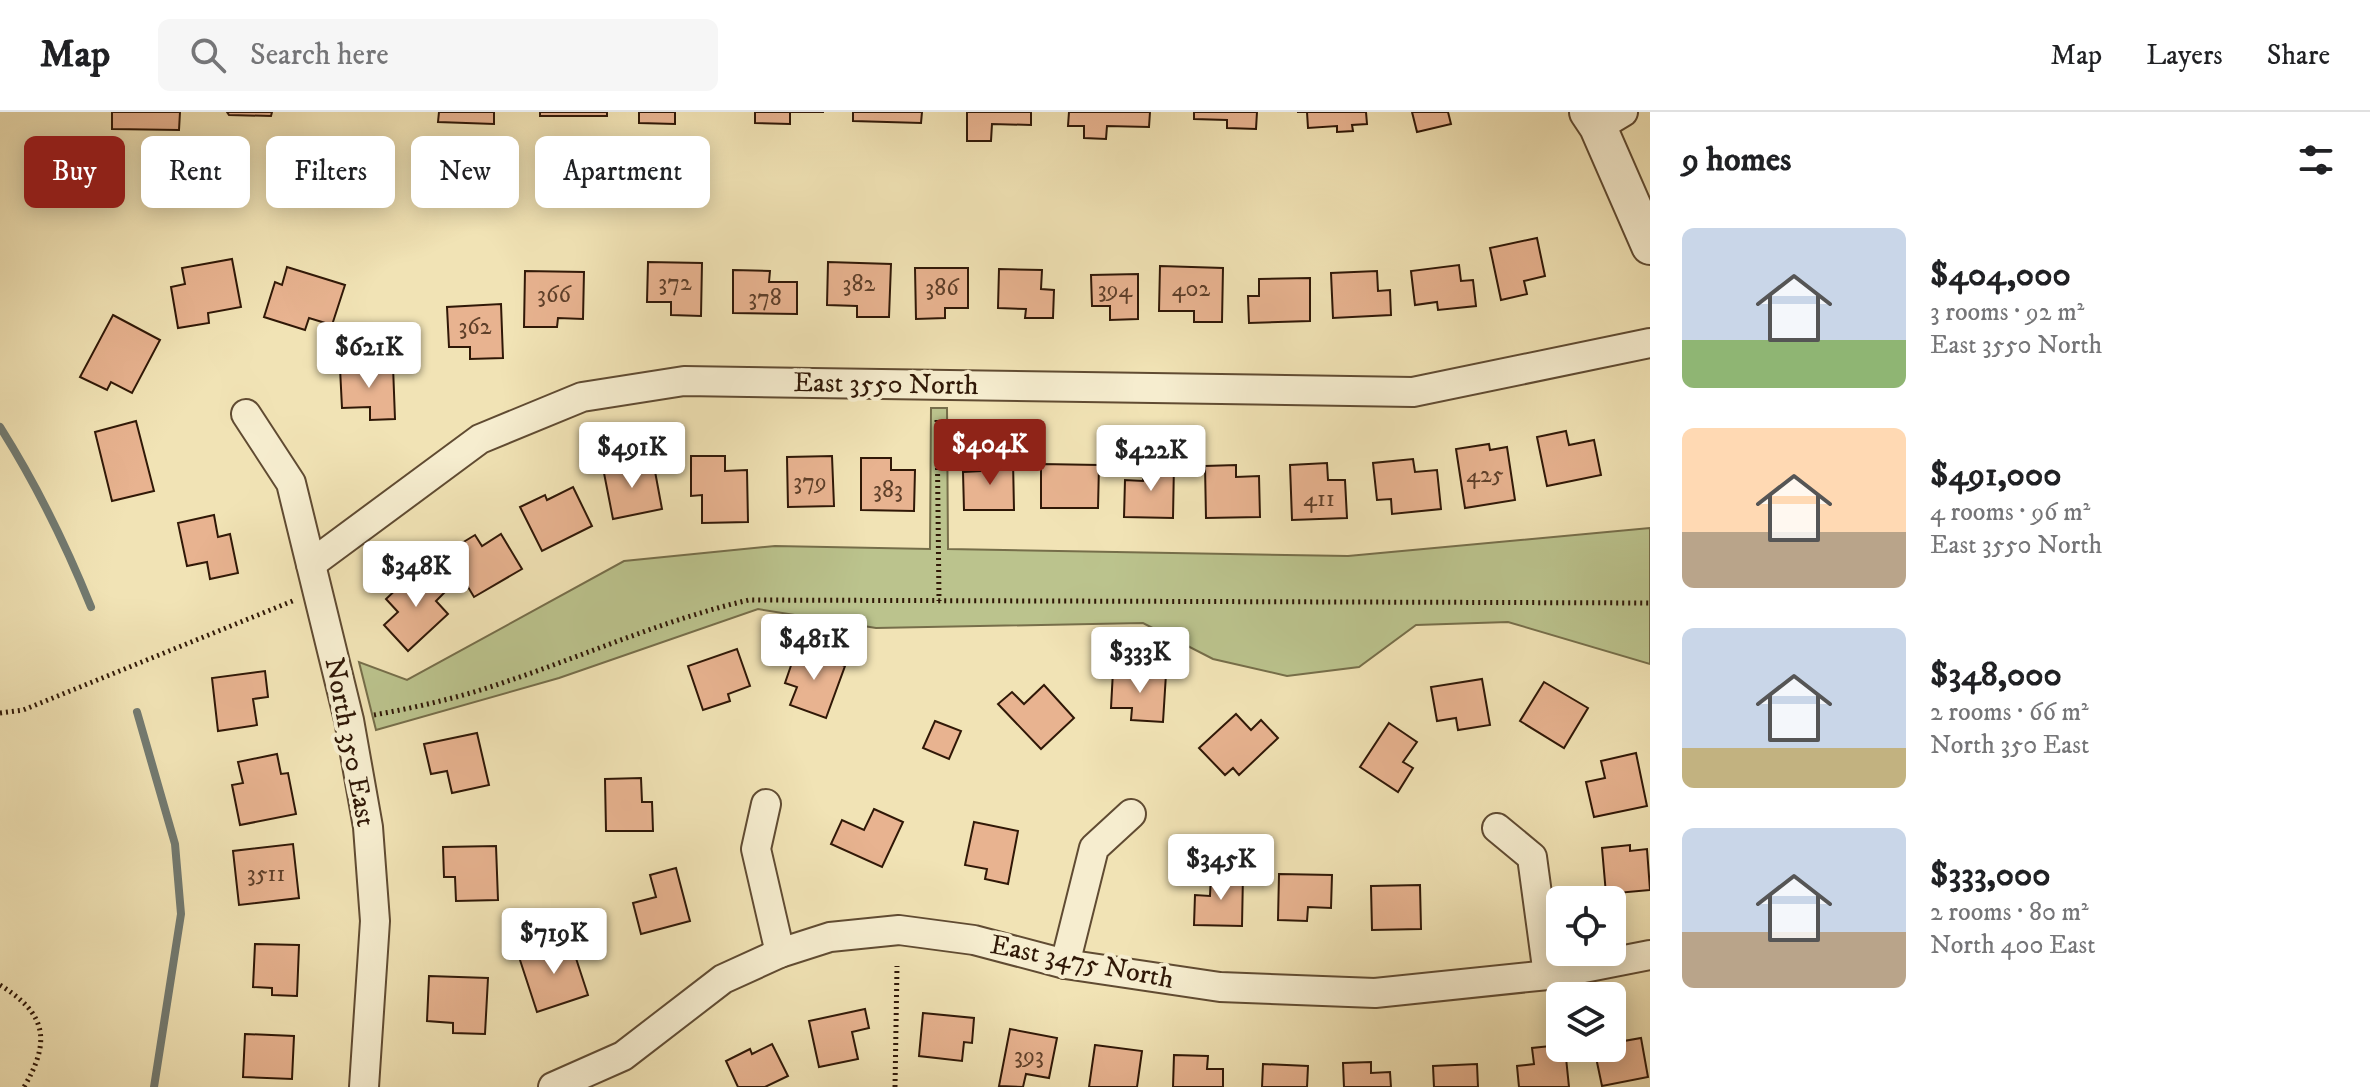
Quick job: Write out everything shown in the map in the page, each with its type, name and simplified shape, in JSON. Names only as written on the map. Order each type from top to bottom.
[{"type":"street","points":[[1603,117],[1650,246]]},
{"type":"street","name":"East 3550 North","points":[[314,577],[480,439],[582,397],[684,381],[1413,392],[1650,343]]},
{"type":"street","name":"North 350 East","points":[[246,414],[291,483],[349,720],[368,827],[375,921],[364,1087]]},
{"type":"street","points":[[766,804],[756,849],[780,953]]},
{"type":"street","points":[[1065,964],[1094,848],[1131,814]]},
{"type":"street","points":[[1497,828],[1532,857],[1548,975]]},
{"type":"street","name":"East 3475 North","points":[[553,1087],[623,1056],[723,979],[780,953],[830,937],[899,930],[974,940],[1065,964],[1220,987],[1375,993],[1548,975],[1650,955]]},
{"type":"path","points":[[937,420],[939,601]]},
{"type":"path","points":[[0,713],[23,710],[288,603],[314,577]]},
{"type":"path","points":[[349,720],[439,702],[503,683],[711,609],[749,600],[1650,603]]},
{"type":"path","points":[[895,1087],[897,966]]},
{"type":"path","points":[[0,985],[16,995],[33,1013],[43,1042],[24,1087]]},
{"type":"green space","points":[[931,408],[947,408],[948,549],[1348,556],[1650,528],[1650,664],[1508,622],[1416,625],[1359,667],[1287,676],[1213,659],[1143,623],[876,628],[758,609],[559,678],[376,730],[359,662],[407,680],[624,561],[775,546],[930,549]]},
{"type":"building","points":[[112,112],[180,112],[179,130],[112,129]]},
{"type":"building","points":[[227,112],[272,112],[271,116],[229,115]]},
{"type":"building","points":[[439,112],[494,112],[494,124],[438,122]]},
{"type":"building","points":[[540,112],[607,112],[607,116],[540,116]]},
{"type":"building","points":[[639,112],[675,112],[675,124],[639,123]]},
{"type":"building","points":[[755,112],[790,112],[790,124],[755,123]]},
{"type":"building","points":[[853,112],[922,112],[921,123],[853,121]]},
{"type":"building","points":[[967,112],[1031,112],[1031,125],[992,124],[991,141],[967,141]]},
{"type":"building","points":[[1069,112],[1150,112],[1149,127],[1107,126],[1106,139],[1084,138],[1084,126],[1068,126]]},
{"type":"building","points":[[1194,112],[1257,112],[1256,129],[1227,128],[1227,120],[1194,119]]},
{"type":"building","points":[[1307,112],[1366,112],[1367,124],[1352,125],[1353,131],[1337,132],[1337,126],[1308,128]]},
{"type":"building","points":[[1412,112],[1448,112],[1451,124],[1417,132]]},
{"type":"building","points":[[1537,238],[1545,276],[1524,281],[1527,294],[1501,300],[1490,248]]},
{"type":"building","points":[[232,259],[241,307],[208,313],[209,323],[178,328],[171,287],[185,284],[182,268]]},
{"type":"building","points":[[648,262],[702,263],[701,316],[671,315],[671,302],[647,302]]},
{"type":"building","points":[[828,262],[891,264],[889,317],[857,317],[857,306],[827,305]]},
{"type":"building","points":[[1459,265],[1461,281],[1473,280],[1476,306],[1438,310],[1437,302],[1415,305],[1411,271]]},
{"type":"building","points":[[1160,266],[1223,268],[1222,322],[1194,322],[1194,311],[1159,311]]},
{"type":"building","points":[[287,267],[345,285],[332,325],[309,318],[305,330],[264,317],[275,282],[282,285]]},
{"type":"building","points":[[915,268],[968,268],[968,308],[945,308],[945,318],[916,319]]},
{"type":"building","points":[[999,269],[1042,270],[1041,289],[1054,290],[1053,318],[1025,318],[1026,309],[998,308]]},
{"type":"building","points":[[733,270],[770,271],[769,282],[797,282],[797,314],[733,313]]},
{"type":"building","points":[[525,271],[584,272],[583,319],[558,318],[557,327],[524,327]]},
{"type":"building","points":[[1377,271],[1378,291],[1390,290],[1391,315],[1333,318],[1331,273]]},
{"type":"building","points":[[1138,274],[1138,319],[1110,320],[1110,306],[1092,306],[1091,275]]},
{"type":"building","points":[[1310,278],[1310,321],[1249,323],[1248,296],[1259,296],[1259,279]]},
{"type":"building","points":[[501,304],[503,358],[470,359],[470,347],[449,347],[447,307]]},
{"type":"building","points":[[113,315],[160,340],[132,393],[111,382],[107,390],[80,377]]},
{"type":"building","points":[[393,366],[395,419],[370,420],[370,407],[342,408],[340,368]]},
{"type":"building","points":[[136,421],[154,491],[112,501],[95,432]]},
{"type":"building","points":[[1566,431],[1569,445],[1594,440],[1601,475],[1547,486],[1537,437]]},
{"type":"building","points":[[1489,444],[1490,450],[1507,447],[1515,500],[1465,508],[1456,449]]},
{"type":"building","points":[[691,456],[725,456],[725,471],[747,470],[748,522],[702,523],[702,495],[691,496]]},
{"type":"building","points":[[832,456],[834,506],[788,507],[787,457]]},
{"type":"building","points":[[861,458],[891,458],[891,470],[915,470],[914,511],[861,510]]},
{"type":"building","points":[[1413,459],[1415,472],[1437,470],[1441,509],[1392,514],[1391,499],[1377,500],[1373,463]]},
{"type":"building","points":[[1013,460],[1014,510],[964,510],[963,472],[981,471],[981,461]]},
{"type":"building","points":[[629,463],[630,471],[654,466],[662,509],[613,519],[603,468]]},
{"type":"building","points":[[1144,463],[1174,463],[1173,518],[1124,517],[1125,480],[1143,481]]},
{"type":"building","points":[[1327,463],[1328,480],[1345,480],[1347,518],[1292,520],[1290,465]]},
{"type":"building","points":[[1041,464],[1099,465],[1098,508],[1041,508]]},
{"type":"building","points":[[1236,465],[1236,477],[1259,476],[1260,517],[1206,518],[1205,466]]},
{"type":"building","points":[[573,487],[592,526],[542,551],[520,507],[545,495],[547,500]]},
{"type":"building","points":[[214,515],[218,537],[230,534],[238,573],[210,579],[207,562],[187,566],[178,523]]},
{"type":"building","points":[[501,534],[522,569],[474,597],[447,552],[475,535],[482,546]]},
{"type":"building","points":[[421,566],[445,592],[436,601],[448,614],[408,651],[384,625],[398,612],[386,599]]},
{"type":"building","points":[[797,648],[845,666],[826,718],[790,705],[797,687],[785,683]]},
{"type":"building","points":[[737,649],[750,686],[728,694],[730,701],[703,710],[688,666]]},
{"type":"building","points":[[265,671],[268,697],[253,699],[257,725],[218,731],[212,678]]},
{"type":"building","points":[[1113,671],[1166,674],[1163,722],[1131,720],[1132,708],[1111,708]]},
{"type":"building","points":[[1482,679],[1490,725],[1458,730],[1456,718],[1437,721],[1431,687]]},
{"type":"building","points":[[1544,682],[1588,708],[1564,748],[1520,721]]},
{"type":"building","points":[[1044,685],[1074,718],[1041,749],[998,704],[1012,692],[1024,704]]},
{"type":"building","points":[[1236,714],[1251,730],[1261,720],[1278,738],[1239,775],[1233,768],[1225,775],[1199,748]]},
{"type":"building","points":[[935,721],[961,731],[949,759],[923,748]]},
{"type":"building","points":[[1389,723],[1417,742],[1403,762],[1413,768],[1398,792],[1360,767]]},
{"type":"building","points":[[477,733],[489,785],[452,793],[447,771],[431,774],[424,744]]},
{"type":"building","points":[[1636,753],[1647,806],[1594,817],[1586,782],[1605,778],[1601,761]]},
{"type":"building","points":[[277,754],[281,774],[288,773],[296,814],[240,825],[232,785],[243,783],[238,762]]},
{"type":"building","points":[[641,778],[642,802],[652,802],[653,831],[606,831],[605,779]]},
{"type":"building","points":[[874,809],[903,822],[882,867],[831,844],[842,820],[864,830]]},
{"type":"building","points":[[974,822],[1018,831],[1008,884],[985,879],[987,869],[965,865]]},
{"type":"building","points":[[293,844],[299,898],[239,905],[233,851]]},
{"type":"building","points":[[1630,845],[1630,851],[1647,849],[1650,890],[1626,892],[1626,886],[1605,886],[1602,848]]},
{"type":"building","points":[[496,846],[498,900],[456,901],[455,877],[444,877],[443,847]]},
{"type":"building","points":[[676,868],[690,921],[641,934],[633,903],[656,897],[650,875]]},
{"type":"building","points":[[1211,873],[1243,874],[1242,926],[1194,925],[1195,895],[1210,896]]},
{"type":"building","points":[[1279,874],[1332,875],[1331,908],[1308,907],[1307,921],[1278,920]]},
{"type":"building","points":[[1420,885],[1421,929],[1372,930],[1371,886]]},
{"type":"building","points":[[570,940],[588,995],[537,1012],[519,957]]},
{"type":"building","points":[[255,944],[299,945],[297,996],[272,995],[272,988],[253,987]]},
{"type":"building","points":[[429,976],[488,978],[485,1034],[453,1033],[453,1023],[427,1021]]},
{"type":"building","points":[[865,1009],[869,1028],[852,1032],[858,1059],[819,1067],[809,1021]]},
{"type":"building","points":[[923,1013],[974,1018],[972,1043],[964,1042],[962,1061],[919,1056]]},
{"type":"building","points":[[1010,1029],[1057,1038],[1049,1078],[1026,1074],[1023,1087],[999,1086]]},
{"type":"building","points":[[245,1034],[294,1036],[292,1079],[243,1077]]},
{"type":"building","points":[[1641,1038],[1648,1077],[1602,1086],[1597,1062],[1626,1062],[1626,1041]]},
{"type":"building","points":[[772,1044],[788,1076],[765,1087],[738,1087],[726,1061],[750,1049],[752,1054]]},
{"type":"building","points":[[1095,1045],[1142,1051],[1137,1087],[1089,1087]]},
{"type":"building","points":[[1546,1046],[1546,1062],[1566,1062],[1569,1087],[1519,1087],[1517,1066],[1534,1064],[1532,1048]]},
{"type":"building","points":[[1174,1055],[1208,1056],[1207,1069],[1223,1069],[1223,1087],[1173,1087]]},
{"type":"building","points":[[1371,1062],[1371,1073],[1390,1072],[1391,1087],[1344,1087],[1343,1063]]},
{"type":"building","points":[[1263,1064],[1308,1066],[1307,1087],[1262,1087]]},
{"type":"building","points":[[1477,1064],[1478,1087],[1434,1087],[1433,1066]]},
{"type":"waterway","points":[[0,427],[50,515],[91,607]]},
{"type":"waterway","points":[[137,712],[175,844],[181,914],[154,1087]]}]
